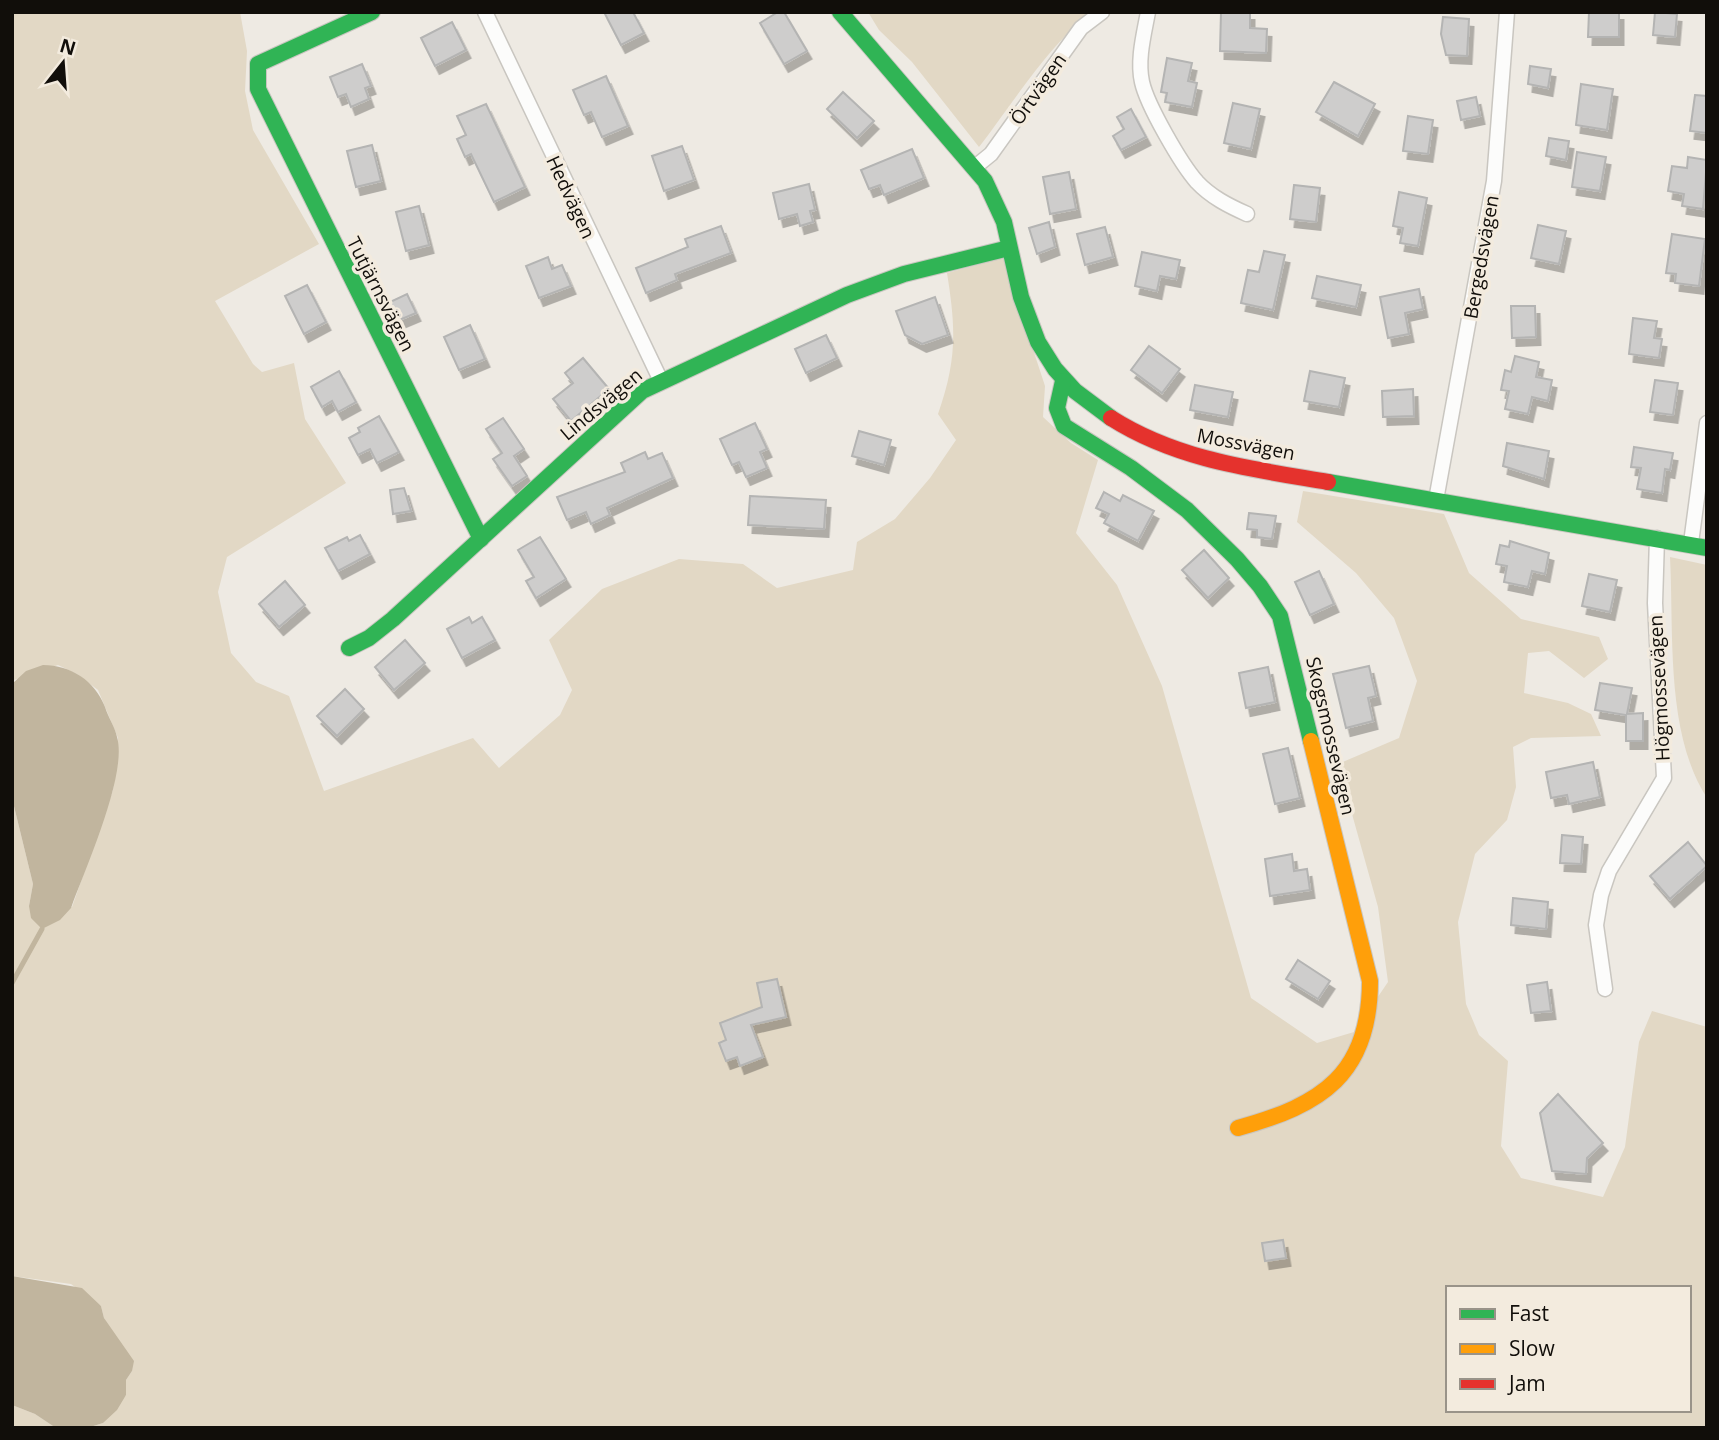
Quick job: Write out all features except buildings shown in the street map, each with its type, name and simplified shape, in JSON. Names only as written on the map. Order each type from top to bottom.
[{"type":"street","name":"Tutjärnsvägen","points":[[372,12],[258,64],[256,75],[263,104],[481,539]]},
{"type":"street","name":"Hedvägen","points":[[485,12],[661,381]]},
{"type":"street","name":"Mossvägen","points":[[839,12],[862,44],[904,85],[975,167],[993,195],[1025,313],[1063,381],[1102,414],[1139,435],[1211,462],[1699,545]]},
{"type":"street","name":"Örtvägen","points":[[975,167],[992,154],[1081,28],[1102,12]]},
{"type":"street","points":[[1148,12],[1140,61],[1142,82],[1151,106],[1196,181],[1214,197],[1247,214]]},
{"type":"street","name":"Bergedsvägen","points":[[1436,500],[1494,181],[1507,12]]},
{"type":"street","name":"Lindsvägen","points":[[349,648],[369,638],[393,619],[625,407],[661,381],[847,295],[904,274],[1009,248]]},
{"type":"street","name":"Skogsmossevägen","points":[[1063,381],[1056,406],[1059,422],[1161,488],[1186,508],[1244,566],[1280,616],[1367,969],[1372,1003],[1370,1024],[1365,1040],[1335,1085],[1298,1109],[1238,1128]]},
{"type":"street","points":[[1699,545],[1707,423]]},
{"type":"street","name":"Högmossevägen","points":[[1605,989],[1596,925],[1601,895],[1609,871],[1664,778],[1662,691],[1655,603],[1657,538]]},
{"type":"shaded area","points":[[12,12],[240,12],[247,51],[245,91],[253,130],[319,244],[215,301],[253,364],[262,372],[294,363],[305,419],[346,483],[227,557],[218,592],[231,653],[256,682],[289,696],[324,791],[473,738],[499,768],[560,715],[572,690],[549,640],[602,589],[679,559],[743,564],[777,588],[853,570],[857,542],[895,519],[930,478],[956,440],[938,414],[952,360],[953,328],[947,273],[1003,258],[1045,386],[1043,417],[1071,443],[1098,460],[1076,533],[1117,585],[1162,686],[1251,998],[1317,1043],[1354,1032],[1388,982],[1378,907],[1338,764],[1399,738],[1417,681],[1394,618],[1356,573],[1297,522],[1303,491],[1444,514],[1469,573],[1521,619],[1599,637],[1608,659],[1584,678],[1549,651],[1528,653],[1524,693],[1568,703],[1591,714],[1601,736],[1531,738],[1513,747],[1516,787],[1507,820],[1475,854],[1458,922],[1466,1004],[1479,1035],[1508,1061],[1501,1146],[1521,1178],[1603,1197],[1625,1147],[1639,1042],[1652,1011],[1707,1027],[1707,1428],[87,1428],[103,1423],[126,1395],[126,1380],[132,1371],[104,1318],[101,1306],[71,1284],[12,1276],[12,798],[33,884],[29,906],[72,907],[113,790],[118,738],[98,690],[77,674],[58,665],[14,680],[12,684]]},
{"type":"shaded area","points":[[868,12],[1094,12],[1080,22],[1049,54],[979,147],[912,62],[879,30]]},
{"type":"shaded area","points":[[1670,557],[1707,565],[1707,798],[1684,743],[1678,713],[1672,649]]},
{"type":"shaded area","points":[[43,665],[72,671],[95,689],[115,730],[119,753],[111,797],[71,908],[60,920],[42,929],[31,918],[29,906],[33,884],[12,798],[12,684],[26,671]]},
{"type":"shaded area","points":[[12,1276],[82,1288],[101,1306],[104,1318],[134,1361],[126,1380],[126,1395],[117,1410],[103,1423],[87,1428],[56,1428],[35,1414],[12,1405]]},
{"type":"shaded area","points":[[12,1405],[35,1414],[56,1428],[12,1428]]},
{"type":"waterway","points":[[12,983],[42,929]]},
{"type":"traffic: fast","points":[[372,12],[258,64],[258,89],[481,539]]},
{"type":"traffic: fast","points":[[840,12],[985,181],[1004,222],[1021,297],[1038,342],[1055,369],[1075,391],[1111,418]]},
{"type":"traffic: fast","points":[[349,648],[369,638],[393,619],[642,391],[847,295],[904,274],[1009,248]]},
{"type":"traffic: fast","points":[[1063,381],[1057,408],[1064,426],[1131,468],[1187,510],[1237,559],[1260,586],[1280,616],[1311,741]]},
{"type":"traffic: fast","points":[[1328,482],[1707,548]]},
{"type":"traffic: slow","points":[[1238,1128],[1294,1108],[1317,1096],[1336,1081],[1361,1040],[1368,1013],[1370,981],[1311,741]]},
{"type":"traffic: jam","points":[[1111,418],[1162,444],[1216,461],[1328,482]]}]
